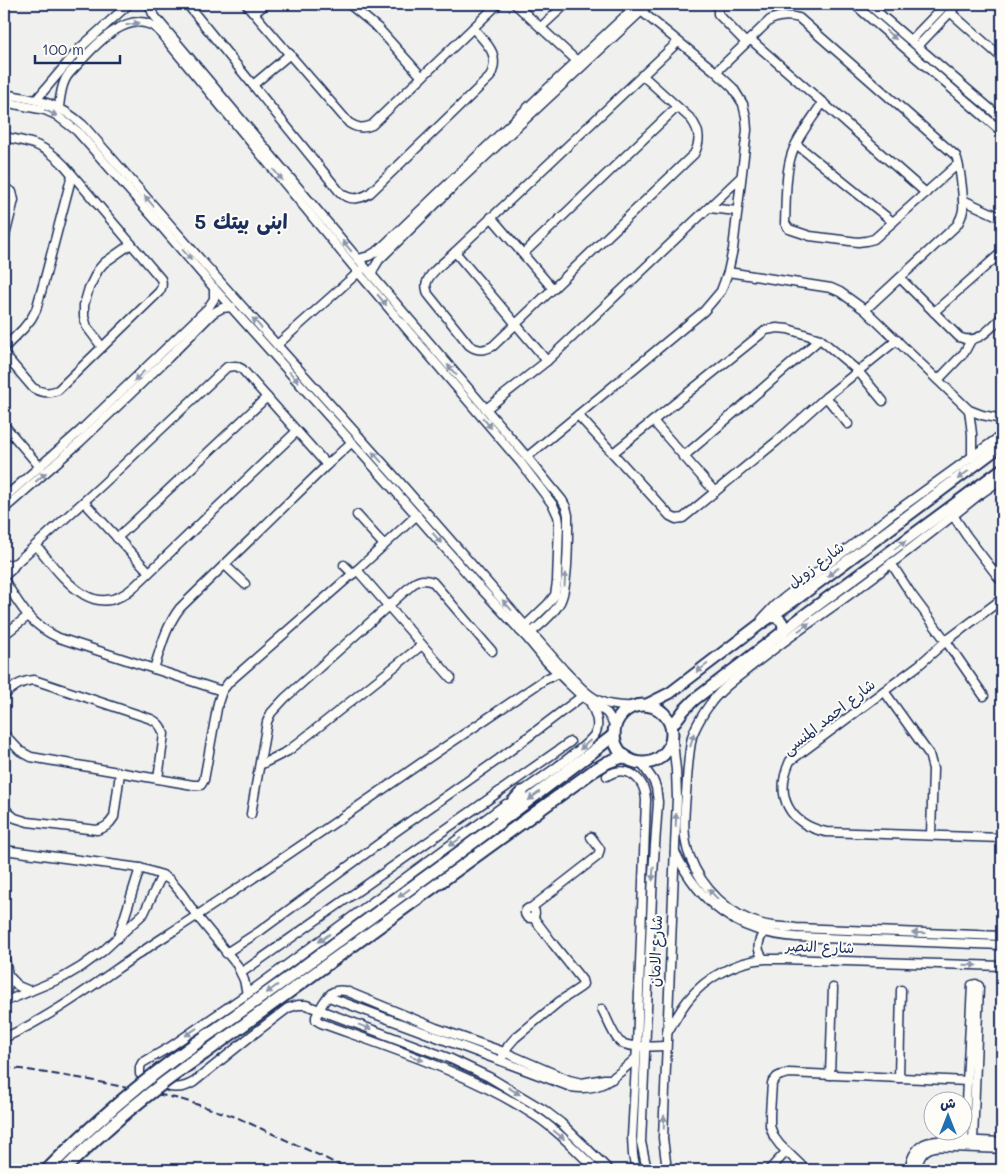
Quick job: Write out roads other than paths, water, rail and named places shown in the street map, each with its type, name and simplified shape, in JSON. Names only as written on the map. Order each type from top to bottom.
[{"type":"highway","points":[[641,706],[656,708],[664,714],[672,730],[670,745],[662,755],[651,761],[633,761],[624,756],[617,746],[615,731],[619,718],[626,710],[641,706]]},
{"type":"highway","points":[[47,1170],[117,1103],[162,1068],[483,835],[591,754],[615,731]]},
{"type":"highway","points":[[64,1170],[103,1132],[171,1076],[593,771],[608,762],[624,756]]},
{"type":"highway","points":[[483,835],[522,792]]},
{"type":"main road","name":"شارع زويل","points":[[641,706],[670,692],[769,617],[798,598],[895,519],[1002,446]]},
{"type":"main road","points":[[672,730],[684,710],[694,700],[807,613],[977,492],[1002,469]]},
{"type":"main road","points":[[798,598],[798,606],[807,613]]},
{"type":"main road","points":[[769,617],[776,617],[781,621],[784,627],[782,633]]},
{"type":"street","points":[[36,100],[80,48],[129,4]]},
{"type":"street","points":[[149,4],[157,24],[361,270],[426,345],[486,409],[562,500],[568,515],[565,582],[562,598],[555,609],[526,630]]},
{"type":"street","points":[[187,4],[342,195],[356,199],[370,193],[490,77],[494,71],[495,63],[492,49],[473,28]]},
{"type":"street","points":[[246,4],[349,123],[361,128],[372,125],[498,4]]},
{"type":"street","points":[[254,13],[266,4]]},
{"type":"street","points":[[349,4],[384,34],[422,77]]},
{"type":"street","points":[[515,4],[577,61]]},
{"type":"street","points":[[540,27],[566,4]]},
{"type":"street","points":[[372,275],[381,253],[639,7],[648,4]]},
{"type":"street","points":[[718,4],[718,14],[823,102],[926,193]]},
{"type":"street","points":[[854,4],[1002,132]]},
{"type":"street","points":[[868,4],[999,116],[1002,107]]},
{"type":"street","points":[[911,40],[946,4]]},
{"type":"street","points":[[918,46],[958,4]]},
{"type":"street","points":[[527,457],[704,311],[721,291],[728,272],[733,249],[747,130],[745,110],[737,93],[716,72],[678,42],[639,7]]},
{"type":"street","points":[[950,12],[1002,58]]},
{"type":"street","points":[[872,20],[878,13]]},
{"type":"street","points":[[716,72],[770,20],[787,16],[798,18],[954,153],[957,158],[963,200],[963,210],[957,225],[865,310]]},
{"type":"street","points":[[59,107],[62,87],[66,77],[87,54],[113,31],[135,22],[157,24]]},
{"type":"street","points":[[106,24],[113,31]]},
{"type":"street","points":[[548,94],[577,61],[610,35]]},
{"type":"street","points":[[642,75],[696,125],[699,140],[694,154],[493,346],[489,349],[478,350],[469,344],[428,294],[426,282],[429,277],[642,75],[678,42]]},
{"type":"street","points":[[253,85],[290,54]]},
{"type":"street","points":[[944,82],[950,74]]},
{"type":"street","points":[[4,94],[36,100],[59,107],[83,125],[397,479],[475,569],[549,659],[585,695],[597,720],[594,736],[581,748],[247,994],[170,1047],[142,1063],[140,1074],[170,1087],[184,1087],[194,1082],[250,1036],[288,1008],[302,1004],[477,1070],[544,1110],[561,1123],[610,1170]]},
{"type":"street","points":[[4,102],[45,110],[56,115],[77,131],[472,579],[526,630],[549,659]]},
{"type":"street","points":[[823,102],[796,144],[790,159],[785,224],[787,228],[810,236],[862,242],[874,239],[958,164]]},
{"type":"street","points":[[523,254],[677,107]]},
{"type":"street","points":[[4,137],[32,142],[54,155],[161,280],[162,286],[159,292],[58,390],[45,393],[33,388],[4,354]]},
{"type":"street","points":[[796,144],[893,222]]},
{"type":"street","points":[[4,348],[28,323],[36,310],[72,175]]},
{"type":"street","points":[[486,409],[547,361],[741,177]]},
{"type":"street","points":[[4,188],[12,192],[14,200],[4,238]]},
{"type":"street","points":[[963,200],[1002,218]]},
{"type":"street","points":[[307,204],[358,259],[361,270]]},
{"type":"street","points":[[709,208],[737,211]]},
{"type":"street","points":[[491,218],[553,289]]},
{"type":"street","points":[[102,347],[87,328],[84,305],[89,288],[98,270],[104,263],[131,244]]},
{"type":"street","points":[[455,252],[547,361]]},
{"type":"street","points":[[934,312],[1002,252]]},
{"type":"street","points":[[358,259],[381,253]]},
{"type":"street","points":[[277,345],[361,270]]},
{"type":"street","points":[[361,270],[372,275],[553,505],[558,516],[555,596],[526,630]]},
{"type":"street","points":[[728,272],[832,288],[840,292],[865,310],[969,410],[1002,419]]},
{"type":"street","points":[[900,278],[959,337],[965,340],[977,339],[982,336],[1002,317]]},
{"type":"street","points":[[5,502],[74,448],[123,396],[210,311],[215,294],[214,288]]},
{"type":"street","points":[[210,311],[232,308]]},
{"type":"street","points":[[613,453],[766,330],[788,329],[820,339],[858,371],[883,401]]},
{"type":"street","points":[[683,456],[820,339]]},
{"type":"street","points":[[578,415],[670,516],[673,518],[683,518],[826,397],[897,340]]},
{"type":"street","points":[[938,380],[964,353],[971,340]]},
{"type":"street","points":[[4,576],[227,367],[236,366],[242,369],[327,465]]},
{"type":"street","points":[[5,502],[40,467],[123,396]]},
{"type":"street","points":[[117,538],[267,397]]},
{"type":"street","points":[[826,397],[848,424]]},
{"type":"street","points":[[969,410],[972,457]]},
{"type":"street","points":[[653,421],[715,492]]},
{"type":"street","points":[[5,430],[40,467]]},
{"type":"street","points":[[36,545],[70,585],[83,594],[96,600],[109,601],[121,597],[297,431]]},
{"type":"street","points":[[759,625],[760,621],[774,605],[895,519],[1002,435]]},
{"type":"street","points":[[154,669],[166,630],[175,615],[352,442]]},
{"type":"street","points":[[390,485],[397,479]]},
{"type":"street","points":[[1002,479],[977,492],[954,515],[828,610],[770,651],[719,693],[710,704],[693,735],[689,758],[685,812],[685,840],[692,862],[704,884],[721,902],[746,919],[768,925],[796,928],[1002,936]]},
{"type":"street","points":[[84,502],[149,572]]},
{"type":"street","points":[[356,515],[384,545]]},
{"type":"street","points":[[4,734],[20,751],[32,758],[201,785],[203,783],[218,703],[222,691],[229,682],[355,572],[416,515]]},
{"type":"street","points":[[954,515],[966,535],[1002,582]]},
{"type":"street","points":[[558,551],[567,552]]},
{"type":"street","points":[[4,566],[16,563]]},
{"type":"street","points":[[891,563],[984,696]]},
{"type":"street","points":[[225,565],[245,584]]},
{"type":"street","points":[[344,565],[355,572],[388,606],[452,678]]},
{"type":"street","points":[[251,814],[267,722],[271,713],[277,705],[419,580],[426,579],[433,582],[492,650]]},
{"type":"street","points":[[4,580],[28,616],[37,625],[59,638],[222,691]]},
{"type":"street","name":"شارع احمد المنسى","points":[[1002,599],[790,761],[783,783],[785,799],[794,816],[814,830],[1002,838]]},
{"type":"street","points":[[4,635],[28,616]]},
{"type":"street","points":[[260,765],[288,751],[422,645]]},
{"type":"street","points":[[4,1038],[53,1012],[544,680],[561,671]]},
{"type":"street","points":[[4,695],[21,682],[34,680],[151,718],[162,727],[164,734],[158,779]]},
{"type":"street","points":[[884,691],[930,757],[933,769],[931,835]]},
{"type":"street","points":[[585,695],[616,706],[641,706]]},
{"type":"street","points":[[226,953],[260,931],[585,695]]},
{"type":"street","points":[[590,702],[607,713],[613,722],[615,731]]},
{"type":"street","name":"شارع الامان","points":[[667,1170],[663,1138],[676,784],[672,730]]},
{"type":"street","points":[[241,973],[570,742]]},
{"type":"street","name":"شارع الامان","points":[[638,762],[653,780],[658,802],[641,1046],[641,1142],[647,1170]]},
{"type":"street","points":[[607,776],[616,772],[630,774],[639,779],[646,794],[641,1046],[636,1058],[632,1137],[636,1170]]},
{"type":"street","points":[[4,807],[15,818],[28,822],[98,830],[110,824],[114,817],[120,773]]},
{"type":"street","points":[[501,1061],[504,1052],[517,1036],[584,984],[533,917],[528,917],[526,910],[598,856],[600,848],[591,837]]},
{"type":"street","points":[[674,841],[685,840]]},
{"type":"street","points":[[4,850],[140,868],[162,874],[181,893],[237,966],[244,980],[247,994]]},
{"type":"street","name":"شارع النصر","points":[[674,851],[683,869],[695,886],[717,908],[743,924],[764,932],[796,937],[1002,945]]},
{"type":"street","points":[[118,938],[140,868]]},
{"type":"street","points":[[4,1001],[64,977],[81,967],[118,938],[144,913],[162,874]]},
{"type":"street","points":[[764,932],[758,945],[764,959]]},
{"type":"street","points":[[944,934],[945,942]]},
{"type":"street","points":[[4,956],[12,982],[30,991]]},
{"type":"street","name":"شارع النصر","points":[[667,1034],[688,1000],[700,988],[713,977],[744,963],[764,959],[1002,966]]},
{"type":"street","points":[[4,1001],[9,976]]},
{"type":"street","points":[[830,1075],[832,988]]},
{"type":"street","points":[[900,1078],[901,990]]},
{"type":"street","points":[[597,1170],[562,1136],[538,1118],[489,1090],[425,1061],[322,1023],[316,1020],[316,1017],[333,992],[349,992],[436,1028],[504,1052],[577,1083],[612,1079]]},
{"type":"street","points":[[328,997],[571,1088],[595,1087],[612,1079],[636,1058]]},
{"type":"street","points":[[602,1009],[620,1042],[626,1045],[666,1046]]},
{"type":"street","points":[[969,1092],[974,1015],[971,1092]]},
{"type":"street","points":[[806,1170],[780,1145],[770,1126],[772,1087],[777,1077],[784,1074],[968,1081]]},
{"type":"street","points":[[489,1090],[495,1080]]},
{"type":"street","points":[[538,1118],[544,1110]]},
{"type":"street","points":[[974,1141],[1002,1142]]},
{"type":"street","points":[[910,1170],[911,1160],[915,1153],[920,1147],[931,1142]]},
{"type":"street","points":[[918,1170],[917,1166],[920,1158],[924,1152],[931,1148],[1002,1149]]},
{"type":"street","points":[[769,1170],[786,1152]]},
{"type":"railway","points":[[4,1068],[85,1079],[180,1099],[236,1117],[348,1170]]},
{"type":"district","name":"ابنى بيتك 5","points":[[241,222]]}]
